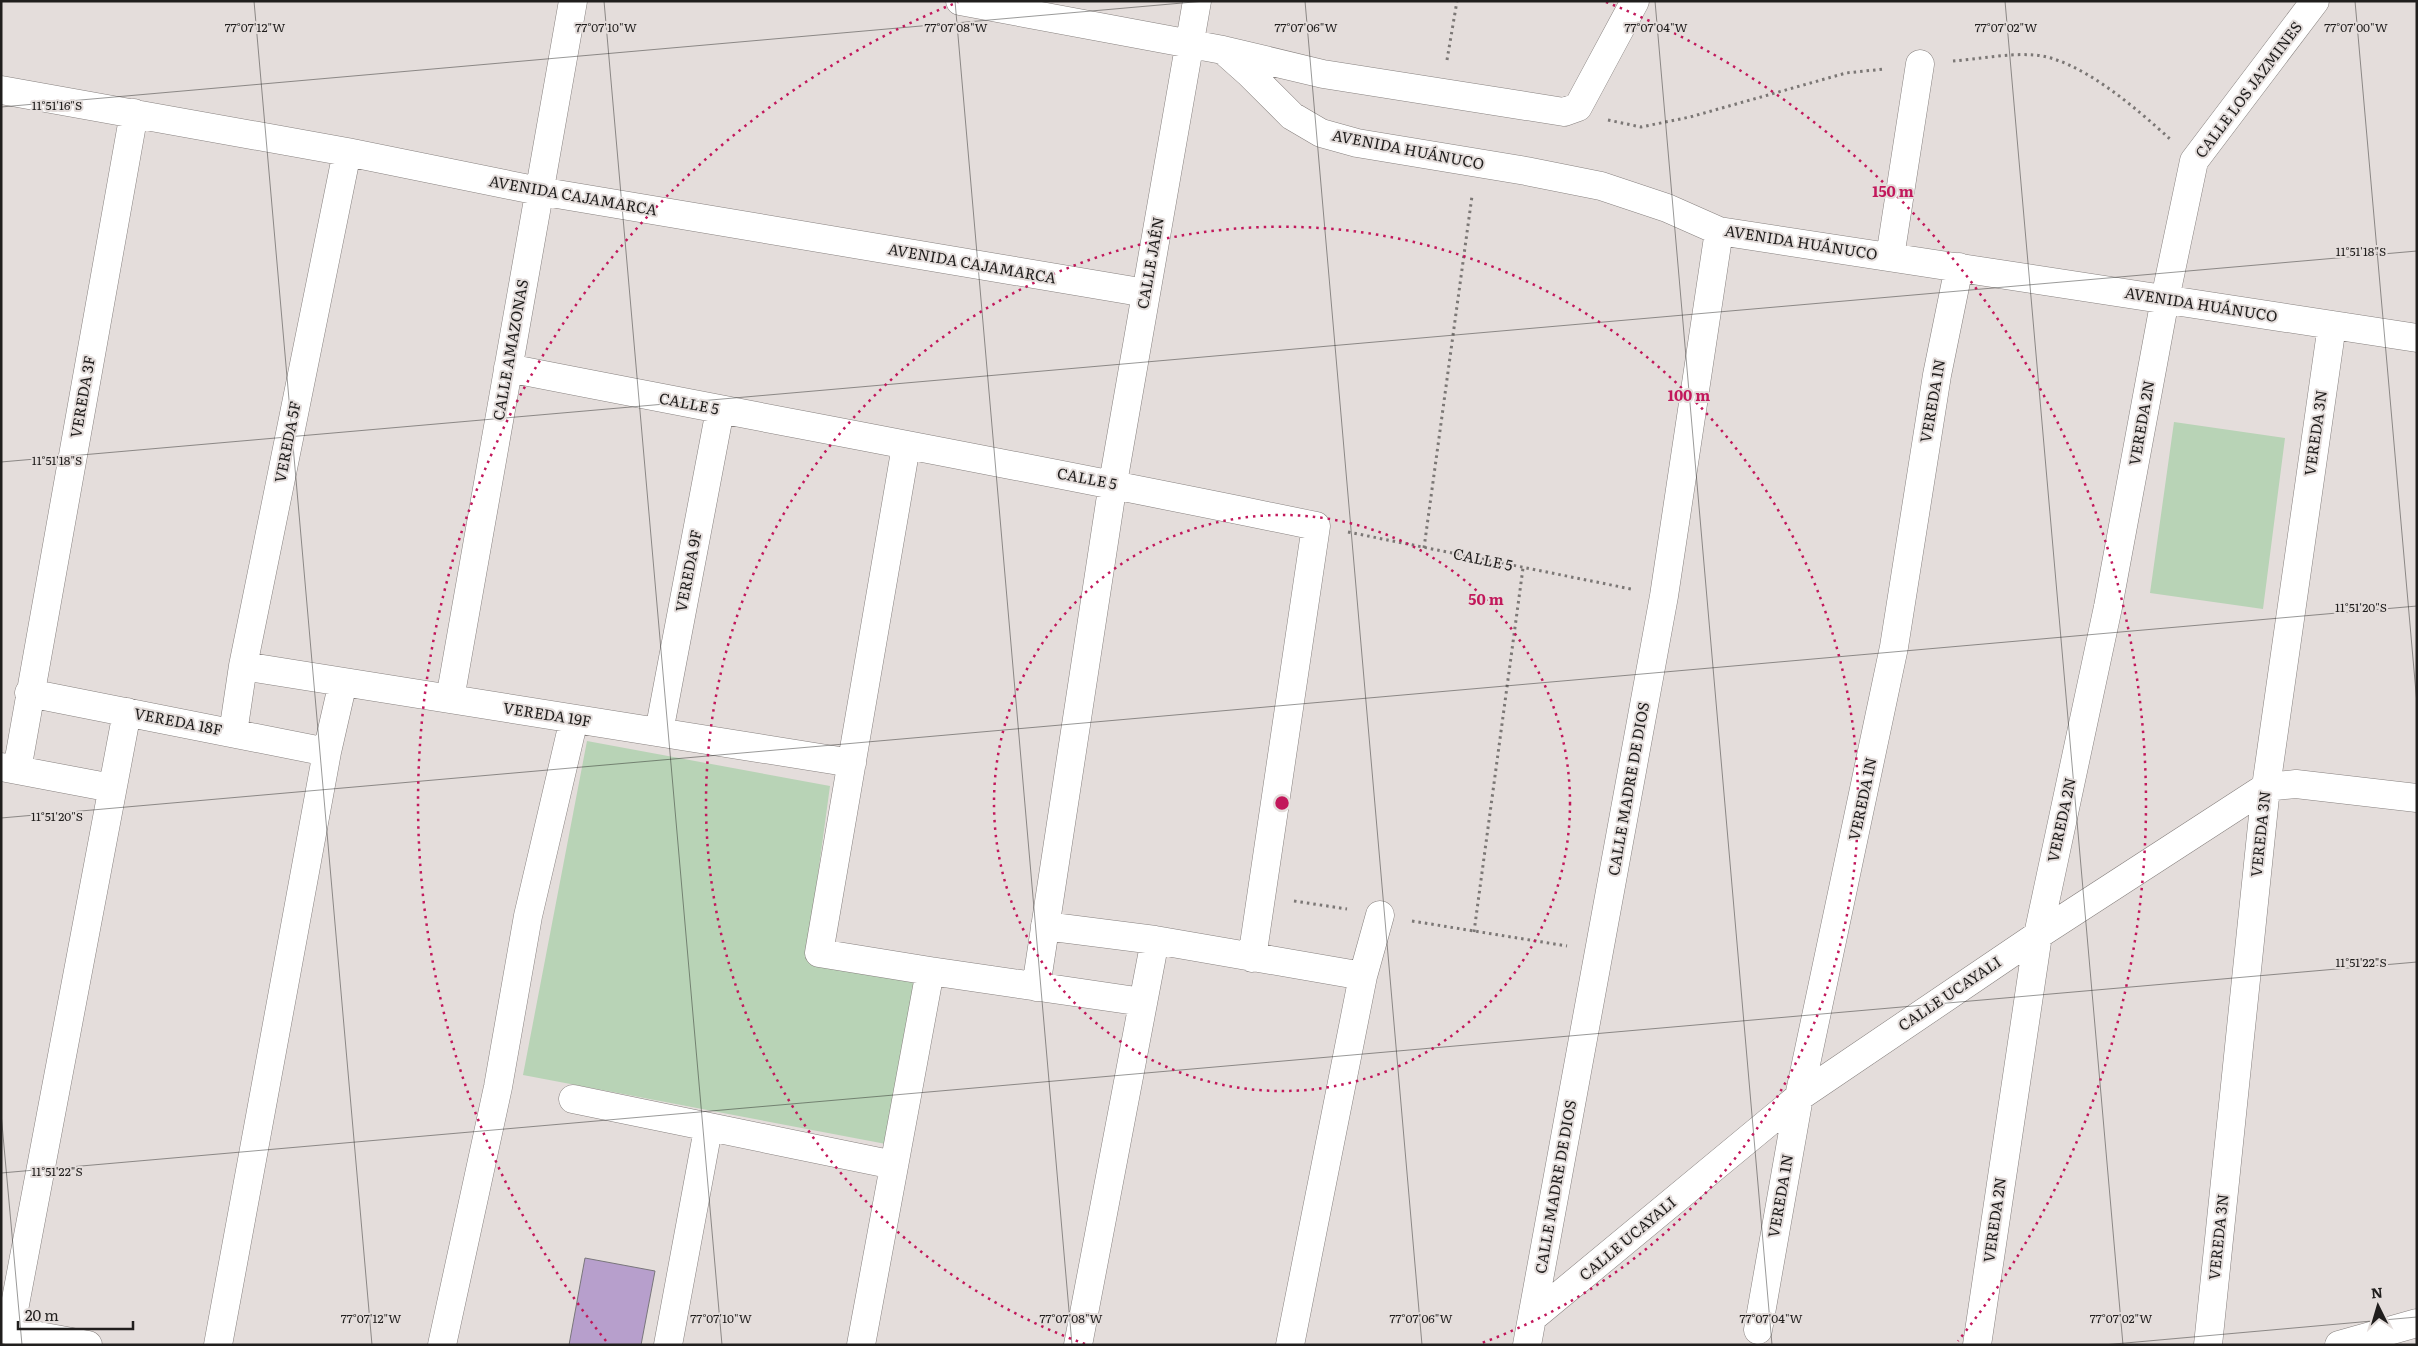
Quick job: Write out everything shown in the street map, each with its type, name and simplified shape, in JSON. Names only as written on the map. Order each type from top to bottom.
[{"type":"street","name":"CALLE AMAZONAS","points":[[450,699],[573,1]]},
{"type":"street","name":"CALLE JAÉN","points":[[1036,987],[1113,483],[1188,43],[1197,1]]},
{"type":"street","points":[[976,2],[1223,50],[1323,74],[1564,112],[1578,107],[1635,1]]},
{"type":"street","name":"CALLE LOS JAZMINES","points":[[2165,299],[2194,161],[2315,1]]},
{"type":"street","name":"AVENIDA HUÁNUCO","points":[[1223,50],[1292,116],[1322,133],[1357,143],[1601,186],[1667,208],[1719,230],[2417,338]]},
{"type":"street","points":[[1890,257],[1920,64]]},
{"type":"street","name":"AVENIDA CAJAMARCA","points":[[1,90],[347,152],[539,191],[1146,293]]},
{"type":"street","name":"VEREDA 3F","points":[[9,768],[29,693],[134,113]]},
{"type":"street","name":"VEREDA 5F","points":[[233,733],[243,666],[347,152]]},
{"type":"street","name":"CALLE MADRE DE DIOS","points":[[1527,1345],[1664,596],[1719,230]]},
{"type":"street","name":"VEREDA 1N","points":[[1758,1330],[1798,1097],[1894,647],[1937,375],[1958,267]]},
{"type":"street","name":"VEREDA 2N","points":[[1977,1345],[2038,935],[2108,607],[2165,299]]},
{"type":"street","name":"VEREDA 3N","points":[[2208,1345],[2266,787],[2332,325]]},
{"type":"street","name":"CALLE 5","points":[[508,368],[906,446],[1113,483],[1316,526]]},
{"type":"street","name":"VEREDA 9F","points":[[658,732],[720,410]]},
{"type":"street","points":[[906,446],[819,953],[930,972],[1143,1002]]},
{"type":"street","points":[[1252,958],[1316,526]]},
{"type":"street","name":"VEREDA 19F","points":[[243,666],[852,763]]},
{"type":"street","points":[[218,1345],[327,752],[343,682]]},
{"type":"street","name":"VEREDA 18F","points":[[29,693],[327,752]]},
{"type":"street","points":[[88,1345],[6,1330],[127,712]]},
{"type":"street","points":[[442,1345],[498,1087],[528,916],[574,719]]},
{"type":"street","points":[[9,768],[112,788]]},
{"type":"street","name":"CALLE UCAYALI","points":[[1532,1318],[1798,1097],[2038,935],[2266,787],[2296,784],[2417,798]]},
{"type":"street","points":[[1290,1345],[1363,976],[1380,915]]},
{"type":"street","points":[[1045,926],[1155,940],[1363,976]]},
{"type":"street","points":[[1078,1345],[1155,940]]},
{"type":"street","points":[[861,1345],[930,972]]},
{"type":"street","points":[[573,1099],[894,1165]]},
{"type":"street","points":[[668,1345],[708,1128]]},
{"type":"street","points":[[2339,1345],[2417,1323]]},
{"type":"path","points":[[1441,94],[1456,1]]},
{"type":"path","points":[[1424,548],[1477,163]]},
{"type":"path","name":"CALLE 5","points":[[1316,526],[1664,596]]},
{"type":"path","points":[[1474,932],[1524,568]]},
{"type":"path","points":[[1262,895],[1474,932],[1599,951]]},
{"type":"green space","points":[[2174,422],[2285,438],[2263,609],[2150,593]]},
{"type":"green space","points":[[587,741],[830,786],[807,955],[917,982],[886,1144],[523,1075]]},
{"type":"building","points":[[585,1258],[655,1271],[641,1345],[569,1345]]}]
